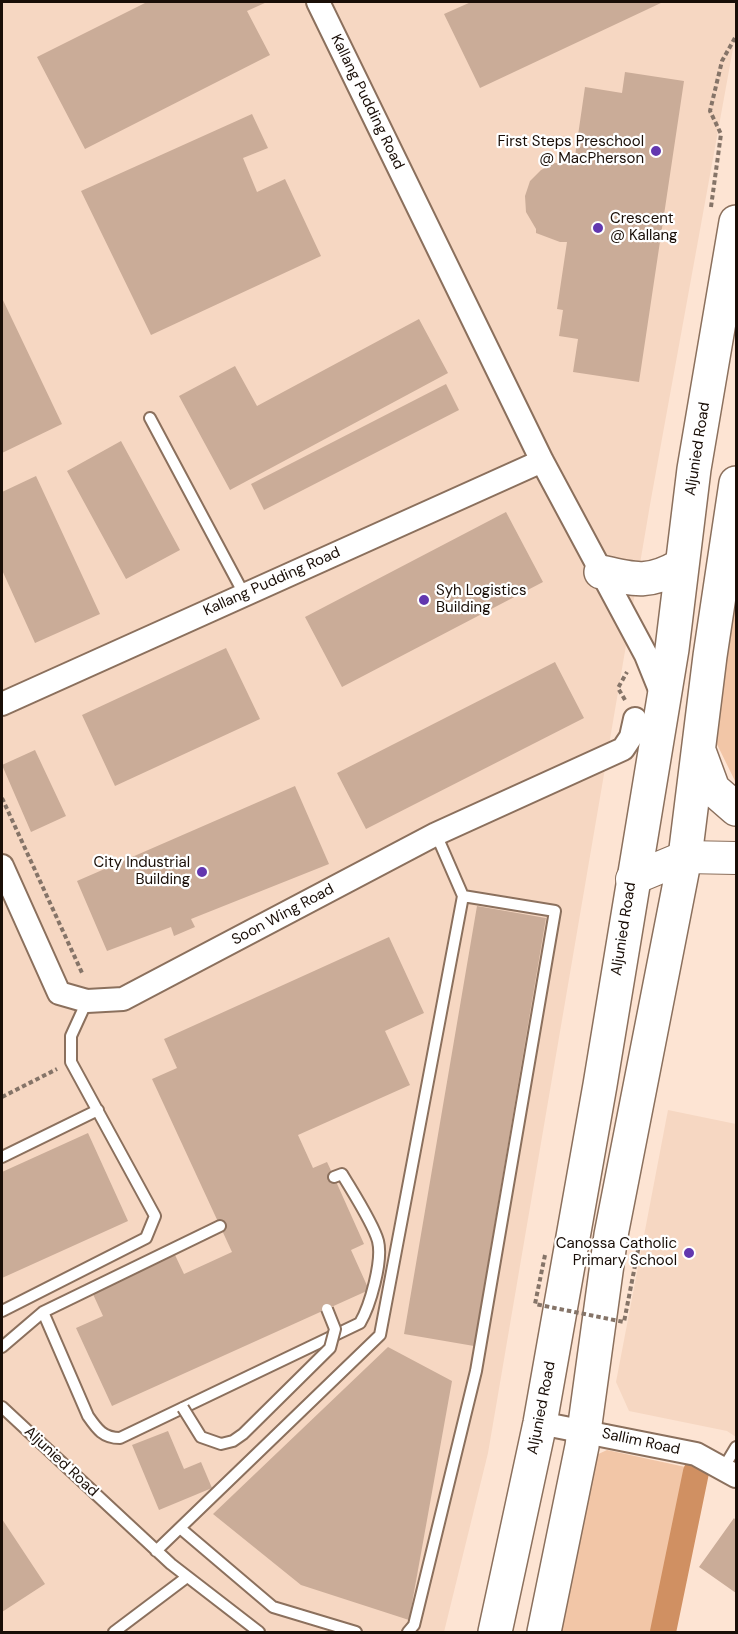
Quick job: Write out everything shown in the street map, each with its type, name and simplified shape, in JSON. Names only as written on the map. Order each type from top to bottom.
[{"type":"main road","name":"Aljunied Road","points":[[495,1632],[540,1423],[598,1095],[632,879],[672,649],[680,566],[736,222]]},
{"type":"main road","points":[[544,1632],[583,1430],[611,1235],[685,857],[710,656],[736,483]]},
{"type":"main road","points":[[601,572],[638,580],[661,578],[680,566]]},
{"type":"main road","points":[[699,749],[713,789],[736,809]]},
{"type":"street","name":"Kallang Pudding Road","points":[[318,2],[542,461],[626,618],[663,697]]},
{"type":"street","name":"Kallang Pudding Road","points":[[2,704],[542,461]]},
{"type":"street","name":"Kallang Pudding Road","points":[[626,618],[659,644],[672,649],[710,656]]},
{"type":"street","name":"Soon Wing Road","points":[[91,1001],[123,999],[436,834],[623,749],[631,737],[635,719]]},
{"type":"street","points":[[632,879],[685,857],[736,858]]},
{"type":"street","points":[[2,866],[59,993],[91,1001]]},
{"type":"street","name":"Sallim Road","points":[[540,1423],[696,1454],[730,1471]]},
{"type":"lane","points":[[150,418],[244,594]]},
{"type":"lane","points":[[156,1551],[380,1335],[463,896],[436,834]]},
{"type":"lane","points":[[408,1632],[414,1625],[476,1371],[555,911],[463,896]]},
{"type":"lane","points":[[2,1311],[146,1238],[153,1224],[155,1216],[71,1062],[71,1036],[91,1001]]},
{"type":"lane","points":[[2,1157],[98,1110]]},
{"type":"lane","points":[[43,1312],[88,1416],[98,1430],[109,1438],[120,1438],[360,1323],[370,1303],[378,1256],[378,1241],[342,1174],[334,1177]]},
{"type":"lane","points":[[2,1347],[43,1312],[220,1226]]},
{"type":"lane","points":[[183,1408],[201,1437],[210,1442],[221,1444],[243,1434],[330,1348],[335,1329],[327,1310]]},
{"type":"lane","name":"Aljunied Road","points":[[2,1407],[156,1551],[259,1632]]},
{"type":"lane","points":[[730,1471],[736,1447]]},
{"type":"lane","points":[[180,1528],[273,1607],[356,1632]]},
{"type":"lane","points":[[114,1632],[187,1577]]},
{"type":"path","points":[[722,134],[710,111],[722,61],[736,36]]},
{"type":"path","points":[[2,798],[91,1001]]},
{"type":"path","points":[[2,1097],[71,1062]]},
{"type":"path","points":[[545,1255],[535,1304],[624,1322],[640,1240]]},
{"type":"path","points":[[614,1328],[616,1317]]},
{"type":"shaded area","points":[[2,2],[736,2],[736,32],[651,499],[488,1453],[444,1632],[2,1632]]},
{"type":"shaded area","points":[[736,580],[736,783],[710,730]]},
{"type":"shaded area","name":"Canossa Catholic Primary School","points":[[668,1110],[736,1124],[736,1437],[727,1431],[629,1411],[616,1382]]},
{"type":"shaded area","points":[[607,1450],[690,1468],[655,1632],[557,1632],[592,1457]]},
{"type":"building","points":[[147,2],[267,2],[247,11],[270,55],[85,149],[37,57]]},
{"type":"building","points":[[471,2],[663,2],[480,88],[444,14]]},
{"type":"building","name":"Crescent @ Kallang","points":[[625,72],[684,81],[639,382],[573,372],[578,339],[559,336],[563,310],[557,309],[567,242],[560,242],[536,233],[526,212],[525,196],[530,181],[541,170],[555,163],[574,163],[585,87],[622,93]]},
{"type":"building","points":[[252,114],[268,148],[243,158],[257,192],[285,179],[321,256],[151,335],[81,191]]},
{"type":"building","points":[[2,298],[62,424],[2,453]]},
{"type":"building","points":[[419,319],[448,373],[230,490],[179,396],[235,366],[257,406]]},
{"type":"building","points":[[446,384],[459,410],[264,510],[251,484]]},
{"type":"building","points":[[121,441],[180,550],[126,579],[67,471]]},
{"type":"building","points":[[36,476],[100,614],[35,643],[2,570],[2,492]]},
{"type":"building","name":"Syh Logistics Building","points":[[506,512],[543,582],[342,687],[305,617]]},
{"type":"building","points":[[226,648],[260,719],[115,786],[82,715]]},
{"type":"building","points":[[555,662],[584,718],[366,829],[337,773]]},
{"type":"building","points":[[35,750],[66,816],[31,832],[2,765]]},
{"type":"building","name":"City Industrial Building","points":[[295,786],[329,864],[191,919],[195,927],[174,936],[171,927],[107,951],[77,881]]},
{"type":"building","points":[[477,906],[546,918],[474,1346],[404,1334]]},
{"type":"building","points":[[389,937],[424,1013],[385,1031],[410,1085],[298,1135],[313,1168],[327,1162],[334,1177],[364,1244],[351,1250],[369,1290],[112,1406],[76,1328],[103,1316],[92,1292],[175,1255],[184,1274],[232,1252],[152,1079],[177,1068],[164,1039]]},
{"type":"building","points":[[88,1133],[128,1221],[2,1278],[2,1172]]},
{"type":"building","points":[[388,1347],[452,1381],[409,1620],[301,1585],[213,1514]]},
{"type":"building","points":[[168,1431],[184,1469],[201,1462],[212,1488],[159,1510],[132,1445]]},
{"type":"building","points":[[734,1518],[736,1521],[736,1593],[699,1567]]},
{"type":"building","points":[[2,1519],[45,1584],[2,1612]]},
{"type":"waterway","points":[[663,1632],[696,1472]]},
{"type":"place","name":"First Steps Preschool @ MacPherson","points":[[656,151]]},
{"type":"place","name":"Crescent @ Kallang","points":[[598,228]]},
{"type":"place","name":"Syh Logistics Building","points":[[424,600]]},
{"type":"place","name":"City Industrial Building","points":[[202,872]]},
{"type":"place","name":"Canossa Catholic Primary School","points":[[689,1253]]}]
